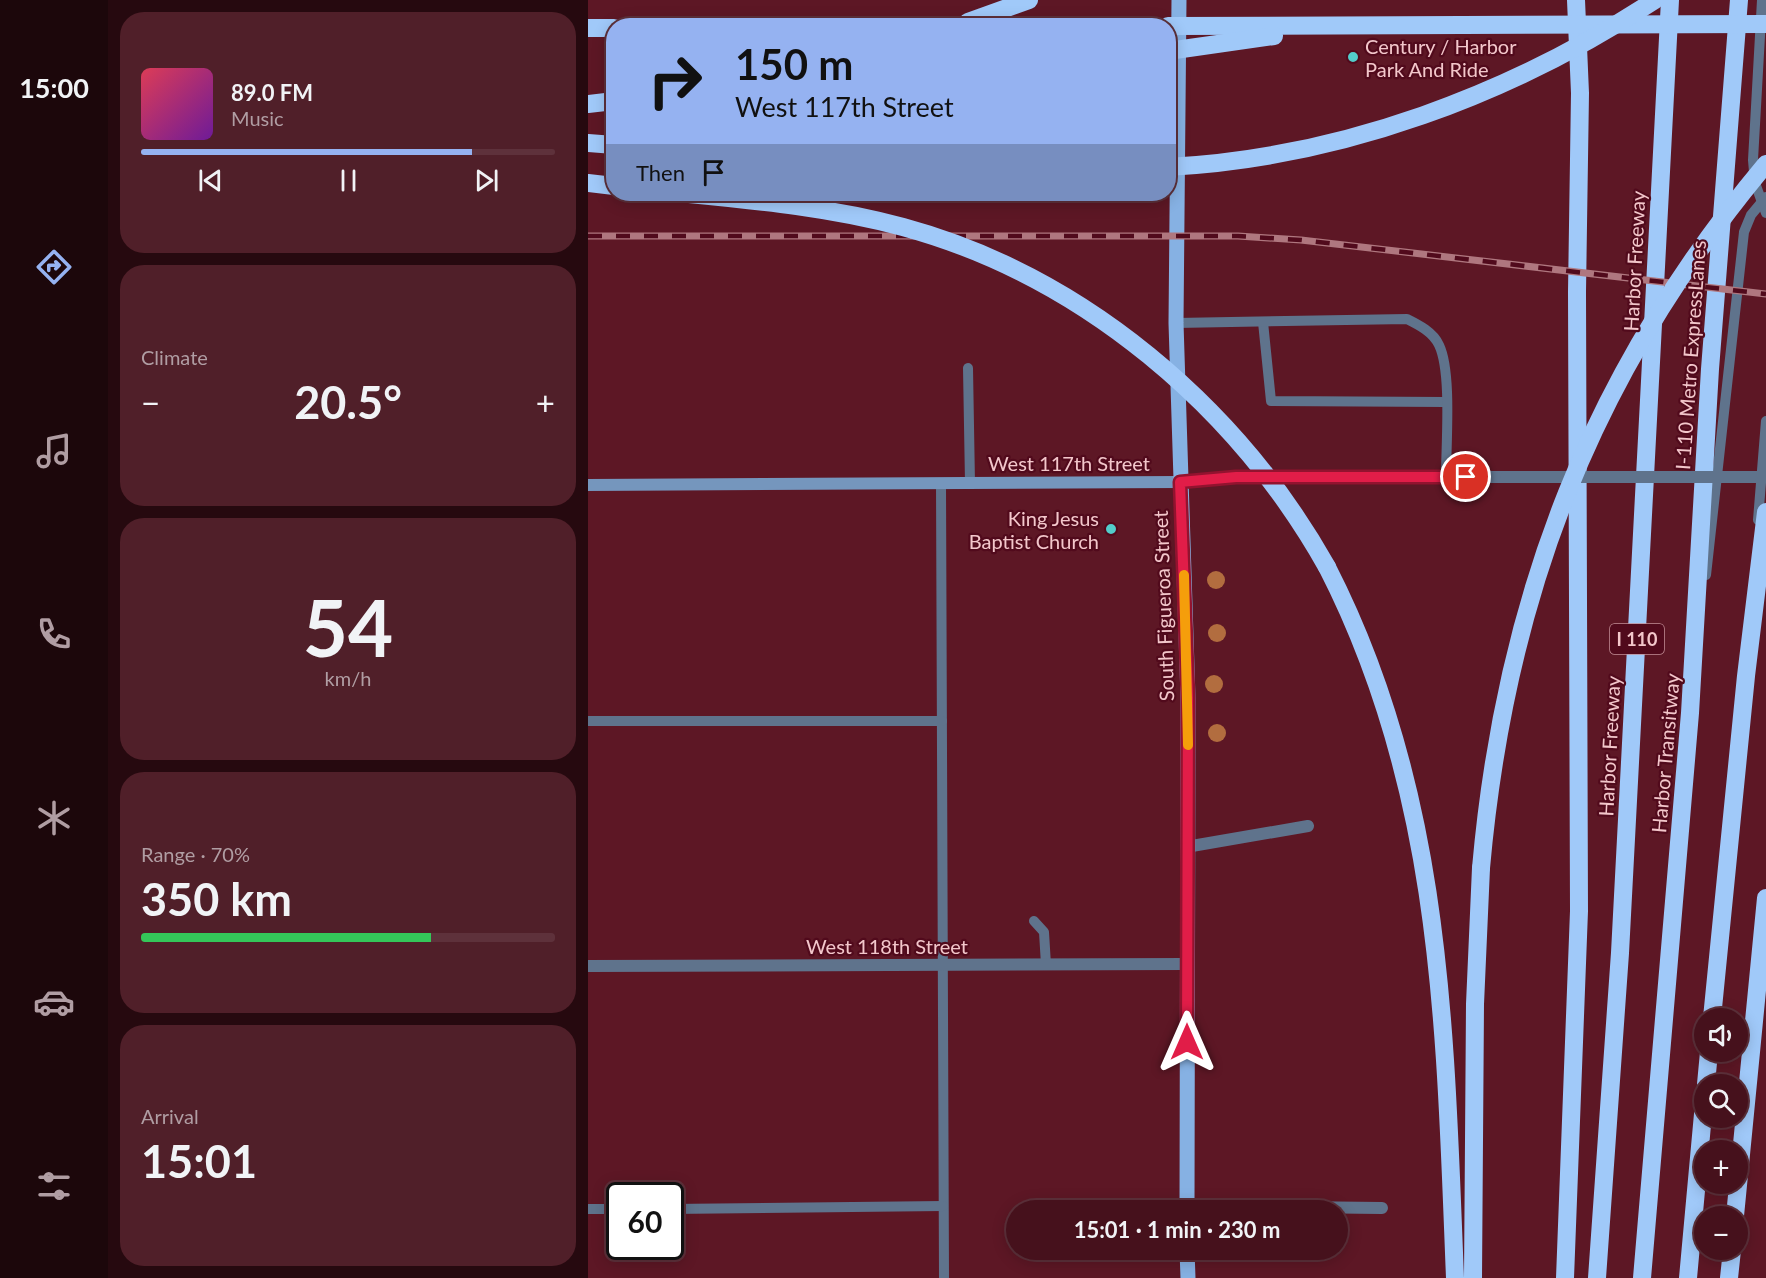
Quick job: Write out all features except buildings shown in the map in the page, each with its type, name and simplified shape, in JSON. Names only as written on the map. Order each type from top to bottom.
[{"type":"highway","points":[[980,18],[1029,0]]},
{"type":"highway","points":[[1565,1278],[1580,911],[1577,292],[1580,93],[1576,0]]},
{"type":"highway","points":[[1176,166],[1284,152],[1335,141],[1438,110],[1536,68],[1592,39],[1655,0]]},
{"type":"highway","name":"Harbor Freeway","points":[[1597,1278],[1621,930],[1670,0]]},
{"type":"highway","name":"I-110 Metro ExpressLanes","points":[[1690,713],[1710,369],[1740,0]]},
{"type":"highway","points":[[1176,26],[1766,24]]},
{"type":"highway","points":[[1176,50],[1339,26]]},
{"type":"highway","points":[[588,28],[606,28]]},
{"type":"highway","points":[[588,104],[606,102]]},
{"type":"highway","points":[[588,143],[606,144]]},
{"type":"highway","points":[[1473,1278],[1475,1004],[1481,867],[1493,762],[1511,667],[1541,559],[1559,508],[1602,410],[1654,317],[1711,233],[1766,164]]},
{"type":"highway","points":[[588,183],[606,185]]},
{"type":"highway","points":[[751,201],[813,208],[906,228],[987,257],[1060,295],[1106,323],[1151,357],[1211,412],[1278,490],[1327,567],[1356,625],[1381,692],[1407,787],[1424,869],[1444,1023],[1455,1278]]},
{"type":"highway","points":[[1713,1008],[1746,676],[1766,512]]},
{"type":"highway","name":"Harbor Transitway","points":[[1642,1278],[1690,713]]},
{"type":"highway","points":[[1736,1206],[1766,898]]},
{"type":"highway","points":[[1688,1278],[1702,1128]]},
{"type":"highway","points":[[1729,1278],[1730,1260]]},
{"type":"main road","name":"South Figueroa Street","points":[[1179,0],[1176,323],[1188,698],[1187,1200]]},
{"type":"main road","points":[[1187,1260],[1188,1278]]},
{"type":"street","name":"West 117th Street","points":[[588,485],[1180,482],[1236,477],[1766,477]]},
{"type":"street","points":[[1186,847],[1308,826]]},
{"type":"street","name":"West 118th Street","points":[[588,966],[1186,964]]},
{"type":"street","points":[[1348,1208],[1382,1208]]},
{"type":"lane","name":"Harbor Transitway","points":[[1690,713],[1730,375],[1744,232],[1751,215],[1765,204],[1755,183],[1753,127],[1762,0]]},
{"type":"lane","points":[[1176,323],[1407,319],[1426,329],[1439,344],[1446,366],[1446,477]]},
{"type":"lane","points":[[1263,322],[1271,401],[1446,402]]},
{"type":"lane","points":[[968,369],[970,483]]},
{"type":"lane","points":[[1746,676],[1766,421]]},
{"type":"lane","points":[[940,483],[944,1278]]},
{"type":"lane","points":[[588,722],[942,721]]},
{"type":"lane","points":[[1034,921],[1044,932],[1046,965]]},
{"type":"lane","points":[[684,1209],[943,1206]]},
{"type":"lane","points":[[588,1209],[606,1209]]},
{"type":"railway","points":[[588,236],[1238,236],[1301,240],[1766,294]]},
{"type":"slow traffic","points":[[1184,575],[1188,745]]},
{"type":"place","name":"Century / Harbor Park And Ride","points":[[1353,57]]},
{"type":"place","name":"King Jesus Baptist Church","points":[[1111,529]]},
{"type":"route","points":[[1187,1042],[1188,698],[1180,482],[1236,477],[1466,477]]}]
